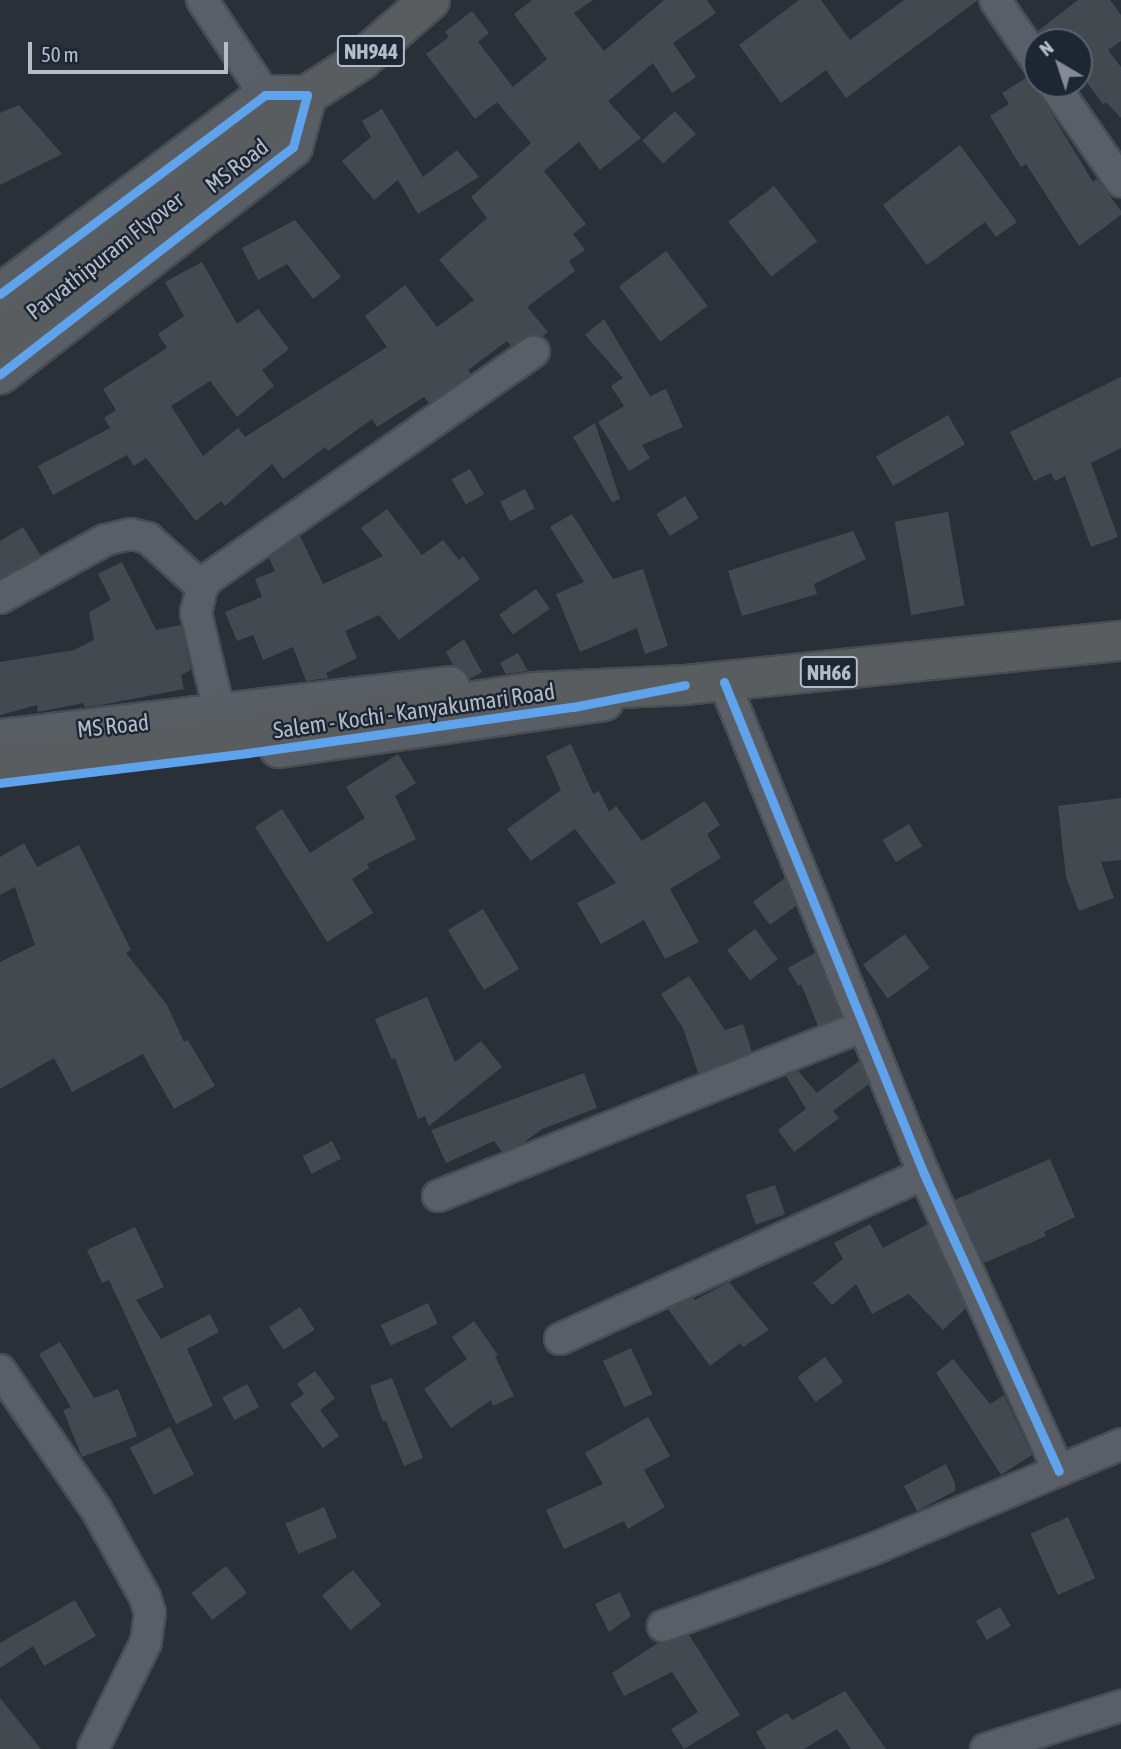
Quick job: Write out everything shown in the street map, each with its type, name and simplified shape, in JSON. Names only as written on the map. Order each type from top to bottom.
[{"type":"highway","name":"MS Road","points":[[307,95],[340,44],[391,0]]},
{"type":"highway","name":"NH944","points":[[307,95],[360,61],[430,0]]},
{"type":"highway","name":"Parvathipuram Flyover","points":[[0,337],[74,283],[307,95]]},
{"type":"highway","name":"Salem - Kochi - Kanyakumari Road","points":[[0,765],[227,737],[536,692],[724,682],[1121,641]]},
{"type":"street","points":[[202,0],[265,95],[307,95]]},
{"type":"street","points":[[995,0],[1023,41]]},
{"type":"street","name":"MS Road","points":[[0,294],[265,95]]},
{"type":"street","name":"MS Road","points":[[0,374],[293,147],[307,95]]},
{"type":"street","points":[[1063,98],[1121,182]]},
{"type":"street","points":[[220,714],[196,613],[202,587],[220,569],[534,351]]},
{"type":"street","points":[[0,598],[105,540],[131,534],[148,538],[202,587]]},
{"type":"street","name":"MS Road","points":[[0,739],[548,674],[685,685]]},
{"type":"street","points":[[724,682],[924,1174],[1059,1471]]},
{"type":"street","points":[[0,783],[248,753],[573,708],[685,685]]},
{"type":"street","points":[[438,1196],[864,1026]]},
{"type":"street","points":[[560,1339],[924,1174]]},
{"type":"street","points":[[0,1370],[96,1509],[145,1597],[150,1613],[146,1642],[93,1749]]},
{"type":"street","points":[[663,1626],[873,1549],[1121,1444]]},
{"type":"street","points":[[986,1749],[1121,1706]]},
{"type":"building","points":[[532,0],[593,0],[574,13],[604,51],[664,0],[707,0],[716,13],[673,43],[696,77],[672,93],[653,63],[608,101],[641,138],[600,170],[579,142],[544,171],[586,224],[573,234],[585,250],[569,261],[575,271],[527,307],[548,332],[543,336],[525,336],[511,346],[507,341],[468,370],[471,374],[429,403],[424,397],[377,427],[372,419],[328,451],[325,447],[283,479],[272,464],[225,506],[221,501],[196,521],[146,458],[134,466],[127,455],[53,495],[38,466],[110,428],[104,418],[116,410],[103,389],[167,348],[158,334],[184,316],[165,282],[202,262],[237,324],[258,309],[289,349],[262,370],[274,386],[237,417],[210,381],[171,406],[203,456],[238,428],[245,437],[387,347],[365,316],[405,285],[437,327],[474,300],[439,260],[487,218],[471,197],[531,143],[497,102],[475,119],[426,54],[449,37],[445,32],[472,11],[489,33],[478,42],[513,87],[547,59],[514,14]]},
{"type":"building","points":[[799,0],[821,0],[850,40],[904,0],[978,0],[846,98],[826,70],[781,103],[739,45]]},
{"type":"building","points":[[1078,0],[1110,0],[1121,15],[1121,41],[1108,50],[1121,67],[1121,118],[1106,102],[1103,104],[1093,91],[1093,28],[1042,28]]},
{"type":"building","points":[[1023,80],[1023,98],[1042,98],[1093,182],[1097,179],[1121,211],[1121,215],[1079,246],[1026,164],[1021,167],[990,116],[1009,104],[1002,93]]},
{"type":"building","points":[[19,105],[62,154],[0,185],[0,113]]},
{"type":"building","points":[[382,109],[423,177],[457,150],[479,177],[418,214],[398,180],[374,200],[342,161],[371,137],[362,121]]},
{"type":"building","points":[[675,111],[696,134],[663,163],[642,140]]},
{"type":"building","points":[[960,145],[1017,222],[996,237],[985,222],[927,265],[883,205]]},
{"type":"building","points":[[774,186],[817,241],[771,277],[728,222]]},
{"type":"building","points":[[295,220],[341,277],[313,299],[287,264],[258,280],[242,248]]},
{"type":"building","points":[[666,251],[708,306],[660,342],[619,287]]},
{"type":"building","points":[[604,319],[650,396],[666,389],[683,427],[642,445],[650,458],[629,471],[598,422],[624,406],[611,386],[623,378],[585,335]]},
{"type":"building","points":[[1121,377],[1121,448],[1091,463],[1118,537],[1091,547],[1065,476],[1055,481],[1051,473],[1034,481],[1010,432]]},
{"type":"building","points":[[948,415],[965,444],[893,486],[876,456]]},
{"type":"building","points":[[595,423],[620,499],[612,502],[573,437]]},
{"type":"building","points":[[470,469],[484,494],[466,505],[452,479]]},
{"type":"building","points":[[525,489],[535,509],[510,521],[500,502]]},
{"type":"building","points":[[685,496],[699,518],[670,536],[656,514]]},
{"type":"building","points":[[387,509],[422,555],[443,540],[459,560],[463,556],[480,579],[399,640],[379,615],[345,631],[357,658],[326,673],[328,678],[306,681],[293,647],[263,660],[253,635],[237,641],[225,612],[262,597],[255,579],[275,571],[269,558],[300,536],[323,584],[383,556],[361,528]]},
{"type":"building","points":[[948,512],[964,606],[911,615],[895,521]]},
{"type":"building","points":[[572,514],[613,579],[643,569],[668,646],[645,654],[637,628],[580,652],[556,594],[584,582],[550,527]]},
{"type":"building","points":[[23,527],[41,556],[0,578],[0,541]]},
{"type":"building","points":[[853,531],[866,559],[814,584],[817,594],[742,616],[728,571]]},
{"type":"building","points":[[122,562],[156,630],[181,625],[191,670],[181,675],[184,689],[85,707],[83,703],[38,712],[37,705],[0,715],[0,662],[74,650],[94,640],[89,612],[111,600],[98,574]]},
{"type":"building","points":[[536,589],[550,609],[513,634],[499,615]]},
{"type":"building","points":[[464,639],[482,672],[470,679],[467,672],[453,665],[446,652]]},
{"type":"building","points":[[518,653],[528,671],[506,674],[500,663]]},
{"type":"building","points":[[571,744],[593,794],[599,791],[609,812],[616,806],[642,841],[705,801],[720,825],[707,834],[721,858],[670,889],[699,942],[665,959],[644,920],[601,944],[577,903],[616,883],[575,829],[531,861],[507,829],[561,790],[546,756]]},
{"type":"building","points":[[398,754],[416,783],[395,796],[416,839],[367,864],[369,868],[352,879],[373,913],[327,942],[255,827],[282,809],[310,853],[365,818],[346,787]]},
{"type":"building","points":[[1121,798],[1121,860],[1101,862],[1114,898],[1079,911],[1066,877],[1058,806]]},
{"type":"building","points":[[909,824],[922,846],[896,862],[882,840]]},
{"type":"building","points":[[24,843],[37,867],[79,845],[131,950],[126,953],[167,1005],[184,1042],[188,1040],[215,1086],[174,1109],[143,1054],[72,1092],[54,1058],[0,1089],[0,962],[35,945],[15,887],[0,895],[0,857]]},
{"type":"building","points":[[785,878],[796,906],[770,925],[753,902]]},
{"type":"building","points":[[483,909],[519,969],[484,990],[448,930]]},
{"type":"building","points":[[755,929],[778,959],[750,980],[727,950]]},
{"type":"building","points":[[905,934],[930,968],[888,999],[863,965]]},
{"type":"building","points":[[815,953],[841,1016],[818,1026],[801,984],[798,986],[788,968]]},
{"type":"building","points":[[689,976],[725,1030],[743,1024],[752,1052],[698,1073],[683,1028],[661,994]]},
{"type":"building","points":[[427,997],[455,1062],[481,1041],[502,1067],[429,1126],[425,1116],[418,1119],[395,1058],[392,1060],[375,1019]]},
{"type":"building","points":[[859,1061],[869,1084],[833,1111],[839,1118],[794,1152],[778,1130],[806,1109],[786,1076],[798,1071],[817,1093]]},
{"type":"building","points":[[584,1073],[597,1108],[542,1129],[523,1143],[502,1152],[494,1141],[446,1163],[431,1130]]},
{"type":"building","points":[[332,1141],[341,1159],[312,1174],[303,1156]]},
{"type":"building","points":[[1050,1159],[1075,1217],[1044,1232],[1046,1236],[984,1263],[955,1200]]},
{"type":"building","points":[[775,1185],[785,1214],[756,1224],[746,1195]]},
{"type":"building","points":[[870,1224],[883,1248],[928,1224],[966,1308],[943,1330],[909,1294],[872,1314],[856,1284],[832,1305],[813,1283],[843,1259],[834,1243]]},
{"type":"building","points":[[135,1227],[164,1287],[136,1300],[161,1339],[210,1314],[219,1332],[187,1349],[213,1406],[176,1424],[109,1280],[102,1283],[87,1250]]},
{"type":"building","points":[[729,1282],[769,1330],[743,1347],[740,1343],[710,1366],[668,1309],[693,1298],[695,1300]]},
{"type":"building","points":[[428,1303],[438,1324],[391,1346],[381,1325]]},
{"type":"building","points":[[300,1307],[315,1330],[284,1350],[269,1327]]},
{"type":"building","points":[[474,1321],[498,1355],[495,1356],[514,1396],[493,1406],[491,1400],[451,1428],[424,1389],[467,1359],[452,1337]]},
{"type":"building","points":[[60,1342],[94,1398],[118,1389],[137,1436],[82,1457],[63,1410],[71,1407],[39,1354]]},
{"type":"building","points":[[631,1348],[653,1394],[624,1407],[603,1361]]},
{"type":"building","points":[[825,1357],[843,1382],[816,1402],[797,1377]]},
{"type":"building","points":[[953,1359],[990,1404],[1004,1395],[1032,1455],[1001,1475],[936,1373]]},
{"type":"building","points":[[315,1371],[335,1398],[320,1410],[339,1436],[323,1448],[290,1404],[304,1394],[297,1384]]},
{"type":"building","points":[[392,1378],[423,1458],[404,1466],[386,1421],[383,1422],[370,1386]]},
{"type":"building","points":[[247,1384],[259,1407],[234,1420],[222,1397]]},
{"type":"building","points":[[648,1417],[670,1456],[644,1470],[665,1507],[628,1529],[624,1521],[564,1549],[546,1510],[603,1484],[585,1453]]},
{"type":"building","points":[[170,1427],[194,1474],[154,1495],[130,1447]]},
{"type":"building","points":[[946,1464],[955,1483],[955,1491],[917,1511],[904,1486]]},
{"type":"building","points":[[324,1507],[337,1537],[298,1554],[285,1523]]},
{"type":"building","points":[[1068,1517],[1095,1578],[1058,1595],[1031,1534]]},
{"type":"building","points":[[226,1566],[247,1593],[212,1620],[191,1593]]},
{"type":"building","points":[[353,1570],[381,1605],[350,1630],[322,1595]]},
{"type":"building","points":[[620,1592],[631,1616],[609,1632],[595,1604]]},
{"type":"building","points":[[75,1600],[96,1636],[44,1666],[33,1646],[0,1668],[0,1643]]},
{"type":"building","points":[[1000,1607],[1011,1626],[987,1640],[976,1621]]},
{"type":"building","points":[[689,1635],[740,1715],[684,1749],[671,1729],[698,1712],[672,1672],[624,1696],[612,1673],[658,1643]]},
{"type":"building","points":[[845,1691],[886,1749],[851,1749],[837,1729],[804,1749],[766,1749],[756,1732],[787,1713],[792,1720]]},
{"type":"building","points":[[0,1698],[41,1749],[0,1749]]},
{"type":"cycle path","points":[[0,294],[265,95],[307,95],[293,147],[0,374]]},
{"type":"cycle path","points":[[724,682],[924,1174],[1059,1471]]},
{"type":"cycle path","points":[[0,783],[248,753],[573,707],[685,685]]}]
